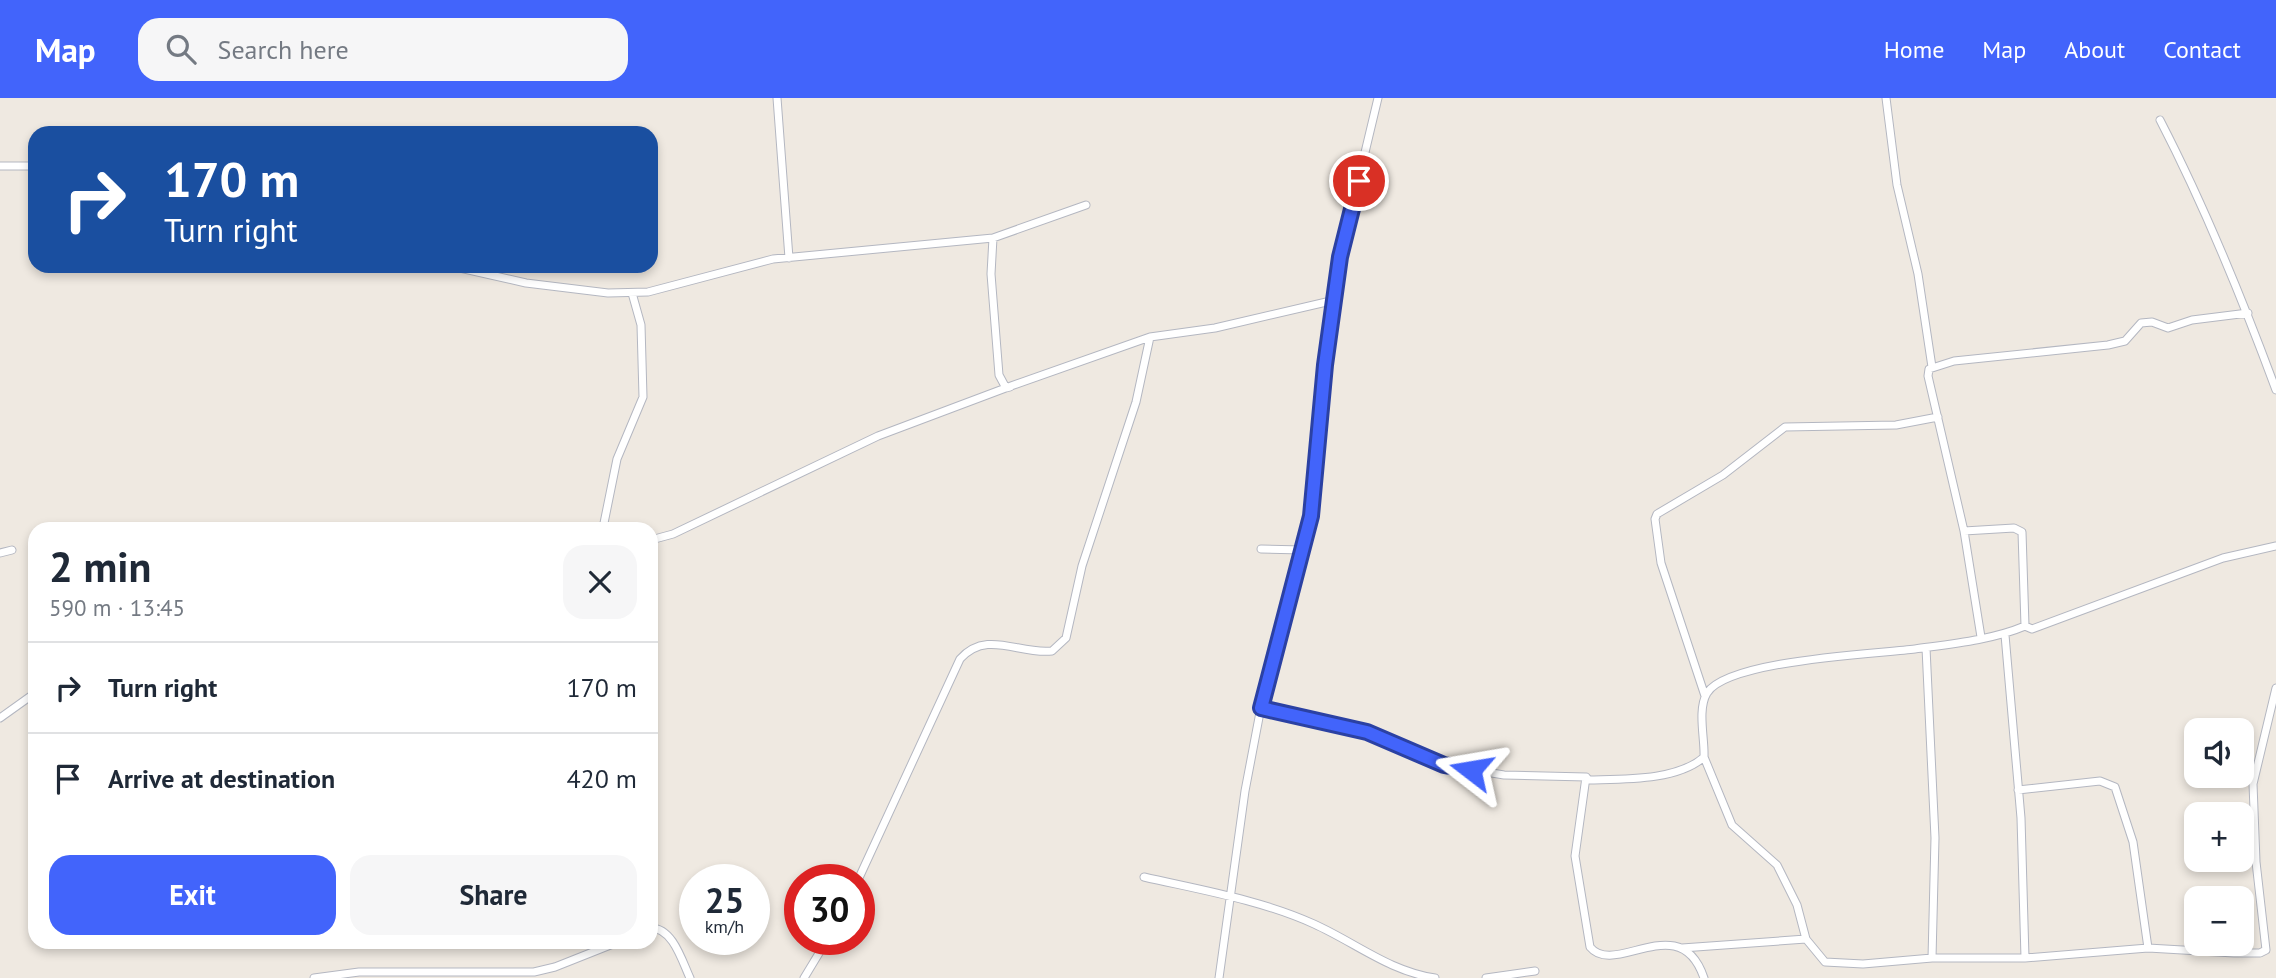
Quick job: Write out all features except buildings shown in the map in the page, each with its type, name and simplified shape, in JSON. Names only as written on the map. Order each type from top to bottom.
[{"type":"street","points":[[777,98],[789,258]]},
{"type":"street","points":[[1219,978],[1245,791],[1261,708],[1311,516],[1325,365],[1340,257],[1378,98]]},
{"type":"street","points":[[1886,98],[1897,185],[1917,274],[1932,367],[1928,376],[1964,531],[1981,637]]},
{"type":"street","points":[[2160,120],[2190,178],[2248,313],[2276,390]]},
{"type":"street","points":[[0,166],[28,166]]},
{"type":"street","points":[[480,273],[514,281],[608,293],[657,291],[726,269],[789,258],[993,238],[1086,205]]},
{"type":"street","points":[[993,238],[991,274],[999,375],[1006,388],[1011,386]]},
{"type":"street","points":[[604,522],[617,459],[643,397],[641,326],[632,293]]},
{"type":"street","points":[[658,538],[673,534],[878,436],[1150,337],[1215,328],[1335,300]]},
{"type":"street","points":[[1932,367],[1968,359],[2108,345],[2125,341],[2141,323],[2152,322],[2168,328],[2192,320],[2248,313]]},
{"type":"street","points":[[865,864],[960,659],[967,650],[984,643],[1052,651],[1066,638],[1082,566],[1136,402],[1150,337]]},
{"type":"street","points":[[1938,417],[1896,425],[1783,428],[1723,475],[1657,514],[1655,519],[1661,563],[1705,696],[1704,757],[1732,825],[1770,858],[1783,875],[1806,939],[1822,959],[1830,963],[1932,958],[2025,958],[2148,948],[2260,953],[2266,950],[2256,862],[2253,784],[2276,688]]},
{"type":"street","points":[[1964,531],[2014,528],[2022,532],[2025,626]]},
{"type":"street","points":[[1705,696],[1717,684],[1750,671],[1844,654],[1926,648],[2006,635],[2025,626],[2032,629],[2201,565],[2276,546]]},
{"type":"street","points":[[0,553],[12,550]]},
{"type":"street","points":[[1261,550],[1303,550]]},
{"type":"street","points":[[2006,635],[2025,900],[2025,958]]},
{"type":"street","points":[[1926,648],[1935,838],[1932,958]]},
{"type":"street","points":[[0,718],[28,697]]},
{"type":"street","points":[[1261,708],[1367,732],[1444,765],[1504,775],[1558,779],[1586,776]]},
{"type":"street","points":[[1586,776],[1589,780],[1656,774],[1693,765],[1704,757]]},
{"type":"street","points":[[1586,776],[1575,856],[1590,947],[1596,954],[1608,958],[1681,948],[1806,939]]},
{"type":"street","points":[[2018,790],[2100,781],[2115,788],[2133,842],[2148,948]]},
{"type":"street","points":[[1144,877],[1230,896],[1314,924],[1396,969],[1436,978]]},
{"type":"street","points":[[658,929],[670,939],[690,978]]},
{"type":"street","points":[[2267,945],[2276,944]]},
{"type":"street","points":[[1681,948],[1695,956],[1704,978]]},
{"type":"street","points":[[314,978],[359,972],[534,972],[555,967],[600,949]]},
{"type":"street","points":[[804,978],[818,955]]},
{"type":"street","points":[[1486,978],[1535,971]]},
{"type":"route","points":[[1359,181],[1340,257],[1325,365],[1311,516],[1261,708],[1367,732],[1389,739],[1444,765],[1471,770]]}]
